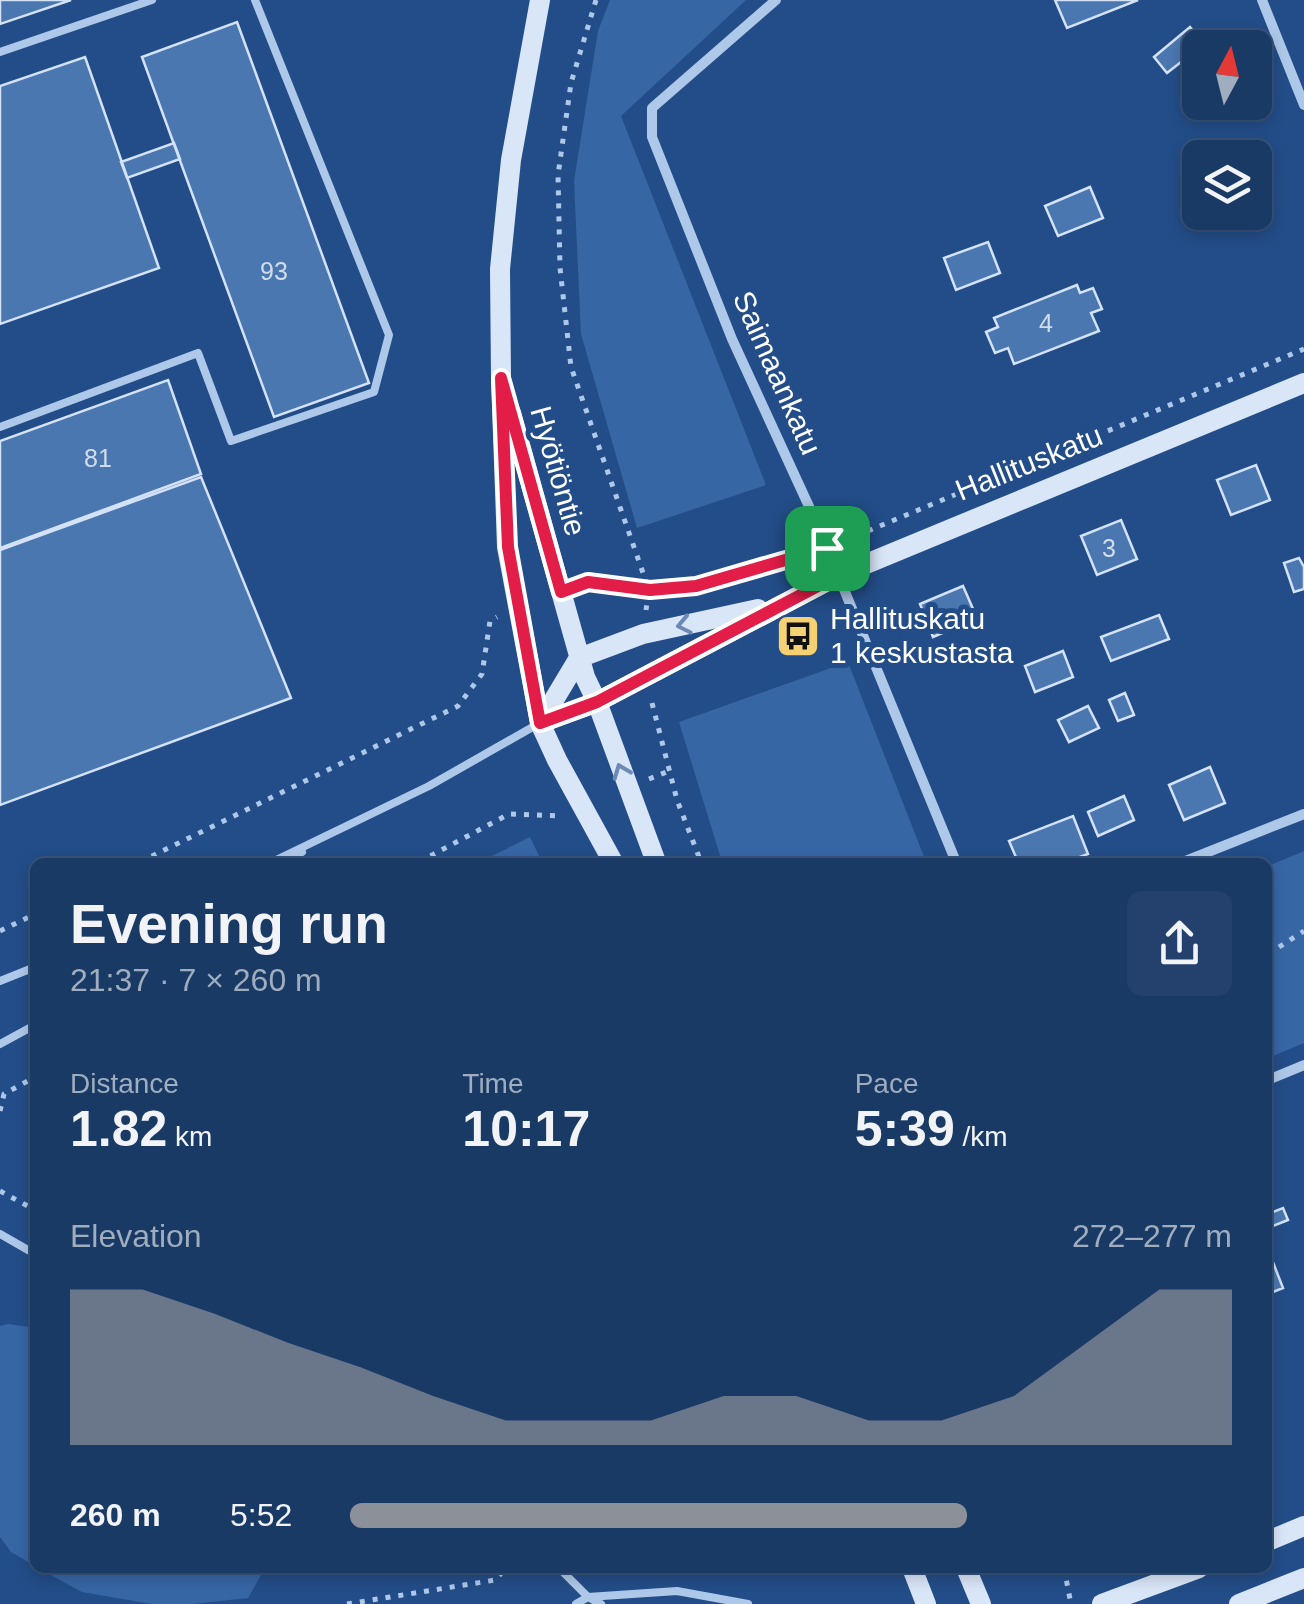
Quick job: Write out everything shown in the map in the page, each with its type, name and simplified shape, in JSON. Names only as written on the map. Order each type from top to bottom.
[{"type":"main road","name":"Hyötiöntie","points":[[540,0],[509,178],[500,269],[508,547],[540,723],[610,858]]},
{"type":"main road","name":"Hyötiöntie","points":[[501,378],[579,658],[654,858]]},
{"type":"main road","name":"Hallituskatu","points":[[540,723],[597,702],[837,576],[1304,383]]},
{"type":"main road","name":"Hallituskatu","points":[[579,658],[643,634],[779,604]]},
{"type":"main road","points":[[540,723],[579,658]]},
{"type":"main road","points":[[1272,1539],[1304,1526]]},
{"type":"main road","points":[[914,1573],[926,1604]]},
{"type":"main road","points":[[968,1573],[981,1604]]},
{"type":"main road","points":[[1102,1604],[1186,1573]]},
{"type":"main road","points":[[1239,1604],[1304,1578]]},
{"type":"street","name":"Saimaankatu","points":[[776,0],[652,108],[652,138],[732,339],[827,548],[954,858]]},
{"type":"street","points":[[1262,0],[1304,105]]},
{"type":"street","points":[[1194,858],[1304,814]]},
{"type":"street","points":[[1272,1078],[1304,1065]]},
{"type":"lane","points":[[0,52],[152,0]]},
{"type":"lane","points":[[0,426],[198,353],[231,441],[374,392],[388,335],[256,0]]},
{"type":"lane","points":[[280,858],[468,765],[540,723]]},
{"type":"lane","points":[[293,858],[322,838]]},
{"type":"lane","points":[[0,982],[30,969]]},
{"type":"lane","points":[[0,1044],[30,1028]]},
{"type":"lane","points":[[0,1234],[30,1251]]},
{"type":"lane","points":[[564,1573],[601,1604]]},
{"type":"lane","points":[[576,1604],[588,1597],[677,1591],[748,1604]]},
{"type":"path","points":[[596,0],[571,84],[558,175],[560,268],[571,367],[650,590]]},
{"type":"path","points":[[561,592],[588,582],[650,590],[696,586],[827,548],[1304,348]]},
{"type":"path","points":[[148,858],[458,706],[482,674],[490,621],[518,608]]},
{"type":"path","points":[[644,678],[677,800],[699,858]]},
{"type":"path","points":[[628,788],[670,770]]},
{"type":"path","points":[[426,858],[509,814],[555,817],[585,812]]},
{"type":"path","points":[[0,931],[30,916]]},
{"type":"path","points":[[1272,951],[1304,931]]},
{"type":"path","points":[[0,1111],[2,1095],[30,1081]]},
{"type":"path","points":[[0,1191],[30,1207]]},
{"type":"path","points":[[347,1604],[495,1580],[501,1573]]},
{"type":"path","points":[[1065,1573],[1070,1604]]},
{"type":"shaded area","points":[[610,0],[746,0],[621,116],[766,485],[637,528],[581,334],[574,181],[598,31]]},
{"type":"shaded area","points":[[848,662],[924,858],[721,858],[679,722]]},
{"type":"shaded area","points":[[530,837],[540,858],[488,858]]},
{"type":"shaded area","points":[[1304,851],[1304,1043],[1272,1056],[1272,864]]},
{"type":"shaded area","points":[[0,1326],[30,1327],[30,1563],[11,1552],[0,1537]]},
{"type":"shaded area","points":[[47,1573],[262,1573],[248,1598],[192,1604],[152,1604],[82,1592]]},
{"type":"building","points":[[0,0],[71,0],[0,24]]},
{"type":"building","points":[[1055,0],[1138,0],[1067,28]]},
{"type":"building","points":[[237,22],[369,383],[274,417],[142,57]]},
{"type":"building","points":[[1182,34],[1182,61],[1167,73],[1154,57]]},
{"type":"building","points":[[85,57],[159,268],[0,324],[0,86]]},
{"type":"building","points":[[174,143],[180,159],[127,178],[121,162]]},
{"type":"building","points":[[1090,187],[1103,218],[1058,236],[1045,206]]},
{"type":"building","points":[[988,242],[1000,273],[956,290],[944,258]]},
{"type":"building","points":[[1077,285],[1080,293],[1093,288],[1102,309],[1091,313],[1099,331],[1014,364],[1008,348],[995,353],[986,332],[998,327],[994,318]]},
{"type":"building","points":[[168,380],[201,474],[0,548],[0,441]]},
{"type":"building","points":[[1256,465],[1270,500],[1231,515],[1217,480]]},
{"type":"building","points":[[201,477],[291,698],[0,805],[0,550]]},
{"type":"building","points":[[1121,520],[1137,559],[1097,575],[1081,536]]},
{"type":"building","points":[[1299,558],[1304,567],[1304,589],[1294,592],[1284,563]]},
{"type":"building","points":[[963,586],[977,618],[933,637],[920,604]]},
{"type":"building","points":[[1159,615],[1169,639],[1111,661],[1101,637]]},
{"type":"building","points":[[1063,651],[1073,677],[1035,692],[1025,666]]},
{"type":"building","points":[[1125,693],[1134,715],[1118,721],[1109,700]]},
{"type":"building","points":[[1088,706],[1099,728],[1069,742],[1058,720]]},
{"type":"building","points":[[1210,767],[1225,803],[1184,820],[1169,785]]},
{"type":"building","points":[[1124,796],[1134,820],[1098,836],[1088,812]]},
{"type":"building","points":[[1073,816],[1088,854],[1077,858],[1016,858],[1009,841]]},
{"type":"building","points":[[1283,1208],[1288,1220],[1272,1226],[1272,1212]]},
{"type":"building","points":[[1272,1260],[1283,1288],[1272,1292]]},
{"type":"place","name":"Hallituskatu 1 keskustasta","points":[[798,636]]},
{"type":"route","points":[[501,378],[561,592],[588,582],[650,590],[696,586],[827,548],[837,576],[597,702],[540,723],[508,547],[501,378]]}]
